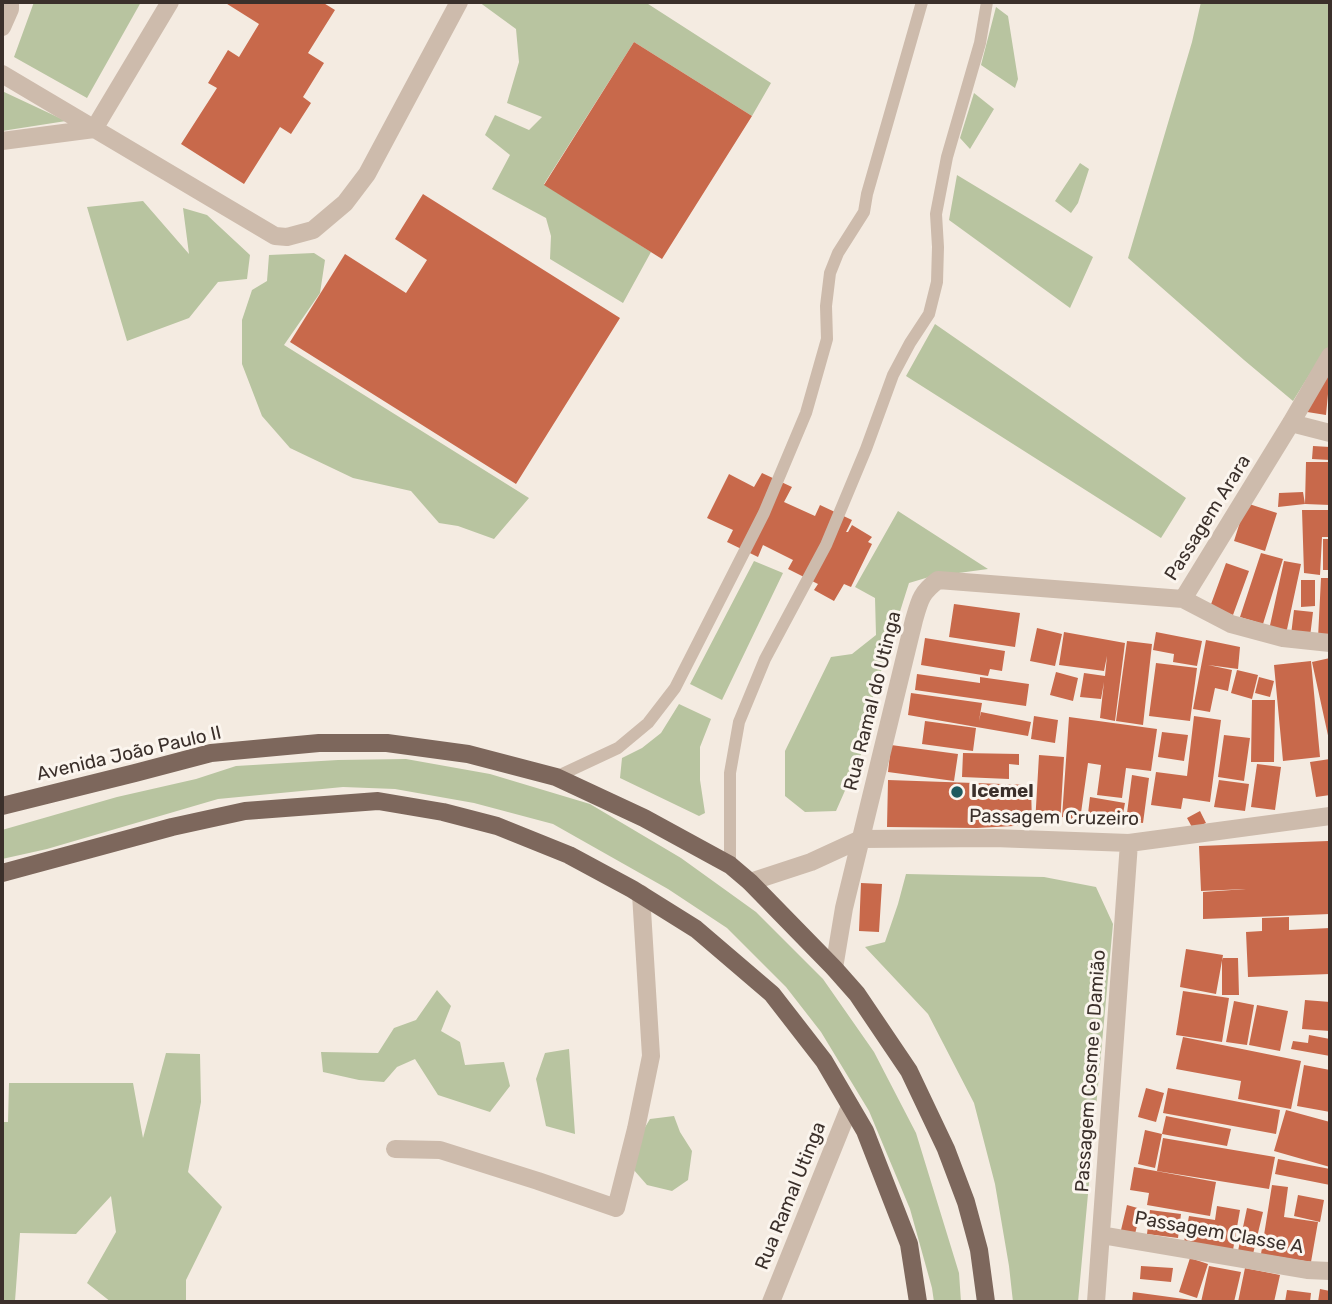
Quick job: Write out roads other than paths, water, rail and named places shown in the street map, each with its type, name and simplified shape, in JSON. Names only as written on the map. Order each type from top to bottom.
[{"type":"main road","name":"Avenida João Paulo II","points":[[2,806],[212,753],[319,743],[387,743],[468,754],[556,777],[644,818],[730,865],[857,994],[909,1070],[946,1149],[979,1250],[986,1302]]},
{"type":"main road","points":[[2,873],[172,827],[245,811],[378,801],[443,812],[497,826],[569,855],[641,894],[696,929],[772,994],[824,1061],[865,1131],[909,1244],[918,1302]]},
{"type":"street","points":[[2,27],[10,9],[10,2]]},
{"type":"street","points":[[94,129],[170,2]]},
{"type":"street","points":[[2,74],[275,236],[287,237],[313,230],[345,204],[367,174],[459,2]]},
{"type":"street","points":[[2,141],[94,129]]},
{"type":"street","name":"Passagem Arara","points":[[938,580],[1183,599],[1330,356]]},
{"type":"street","points":[[1291,423],[1330,433]]},
{"type":"street","name":"Rua Ramal do Utinga","points":[[834,968],[844,908],[918,604],[925,591],[938,580]]},
{"type":"street","points":[[1183,599],[1231,624],[1283,638],[1330,643]]},
{"type":"street","name":"Passagem Cruzeiro","points":[[861,839],[994,838],[1129,843],[1330,816]]},
{"type":"street","points":[[750,883],[811,862],[861,839]]},
{"type":"street","name":"Passagem Cosme e Damião","points":[[1096,1302],[1129,843]]},
{"type":"street","points":[[395,1149],[440,1150],[616,1208],[636,1129],[650,1056],[641,894]]},
{"type":"street","name":"Rua Ramal Utinga","points":[[771,1302],[850,1106]]},
{"type":"street","name":"Passagem Classe A","points":[[1101,1235],[1330,1272]]},
{"type":"lane","points":[[556,777],[618,748],[648,723],[675,688],[764,513],[806,414],[827,339],[830,272],[864,212],[922,2]]},
{"type":"lane","points":[[730,865],[730,774],[739,722],[765,659],[825,545],[866,449],[893,375],[929,314],[937,282],[936,214],[947,158],[980,43],[987,2]]},
{"type":"place","name":"Icemel","points":[[957,792]]}]
